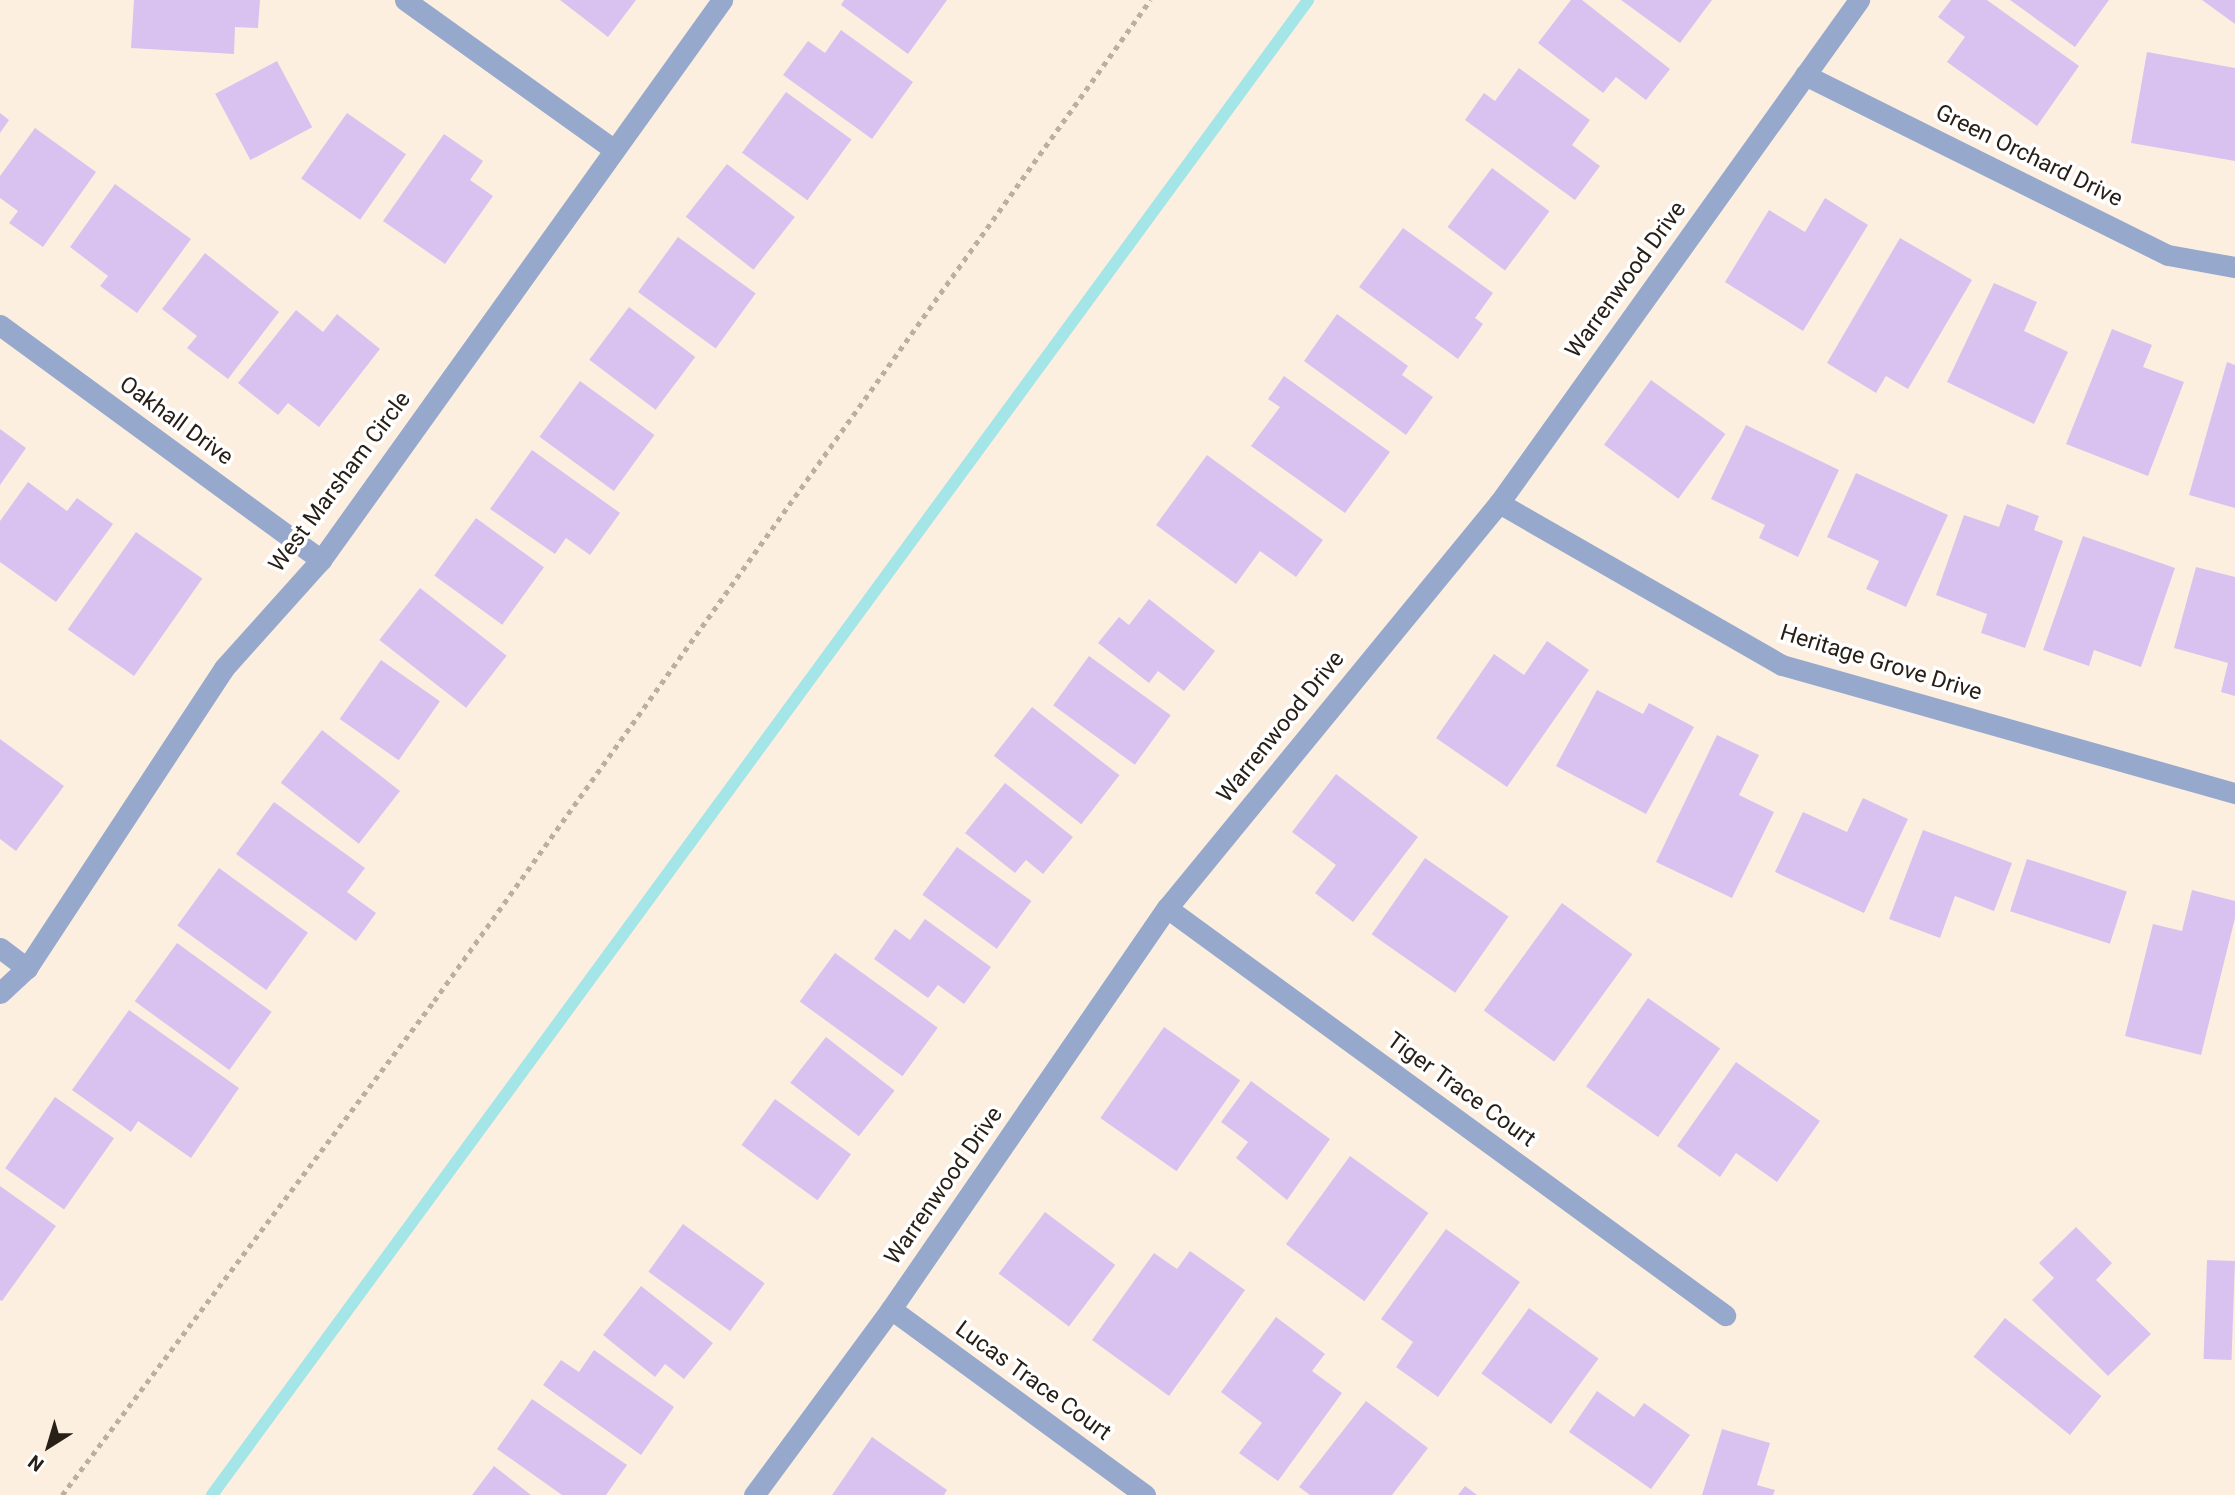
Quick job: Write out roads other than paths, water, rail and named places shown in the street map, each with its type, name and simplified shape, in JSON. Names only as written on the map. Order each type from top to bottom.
[{"type":"street","points":[[405,0],[613,149]]},
{"type":"street","name":"West Marsham Circle","points":[[0,993],[27,968],[224,668],[321,560],[722,0]]},
{"type":"street","name":"Warrenwood Drive","points":[[754,1495],[891,1309],[1167,908],[1499,503],[1858,0]]},
{"type":"street","name":"Green Orchard Drive","points":[[1805,75],[2168,255],[2235,267]]},
{"type":"street","name":"Oakhall Drive","points":[[0,325],[321,560]]},
{"type":"street","name":"Heritage Grove Drive","points":[[1499,503],[1782,665],[2235,793]]},
{"type":"street","name":"Tiger Trace Court","points":[[1167,908],[1724,1315]]},
{"type":"street","points":[[0,948],[27,968]]},
{"type":"street","name":"Lucas Trace Court","points":[[891,1309],[1145,1495]]},
{"type":"waterway","points":[[212,1495],[1308,0]]}]
